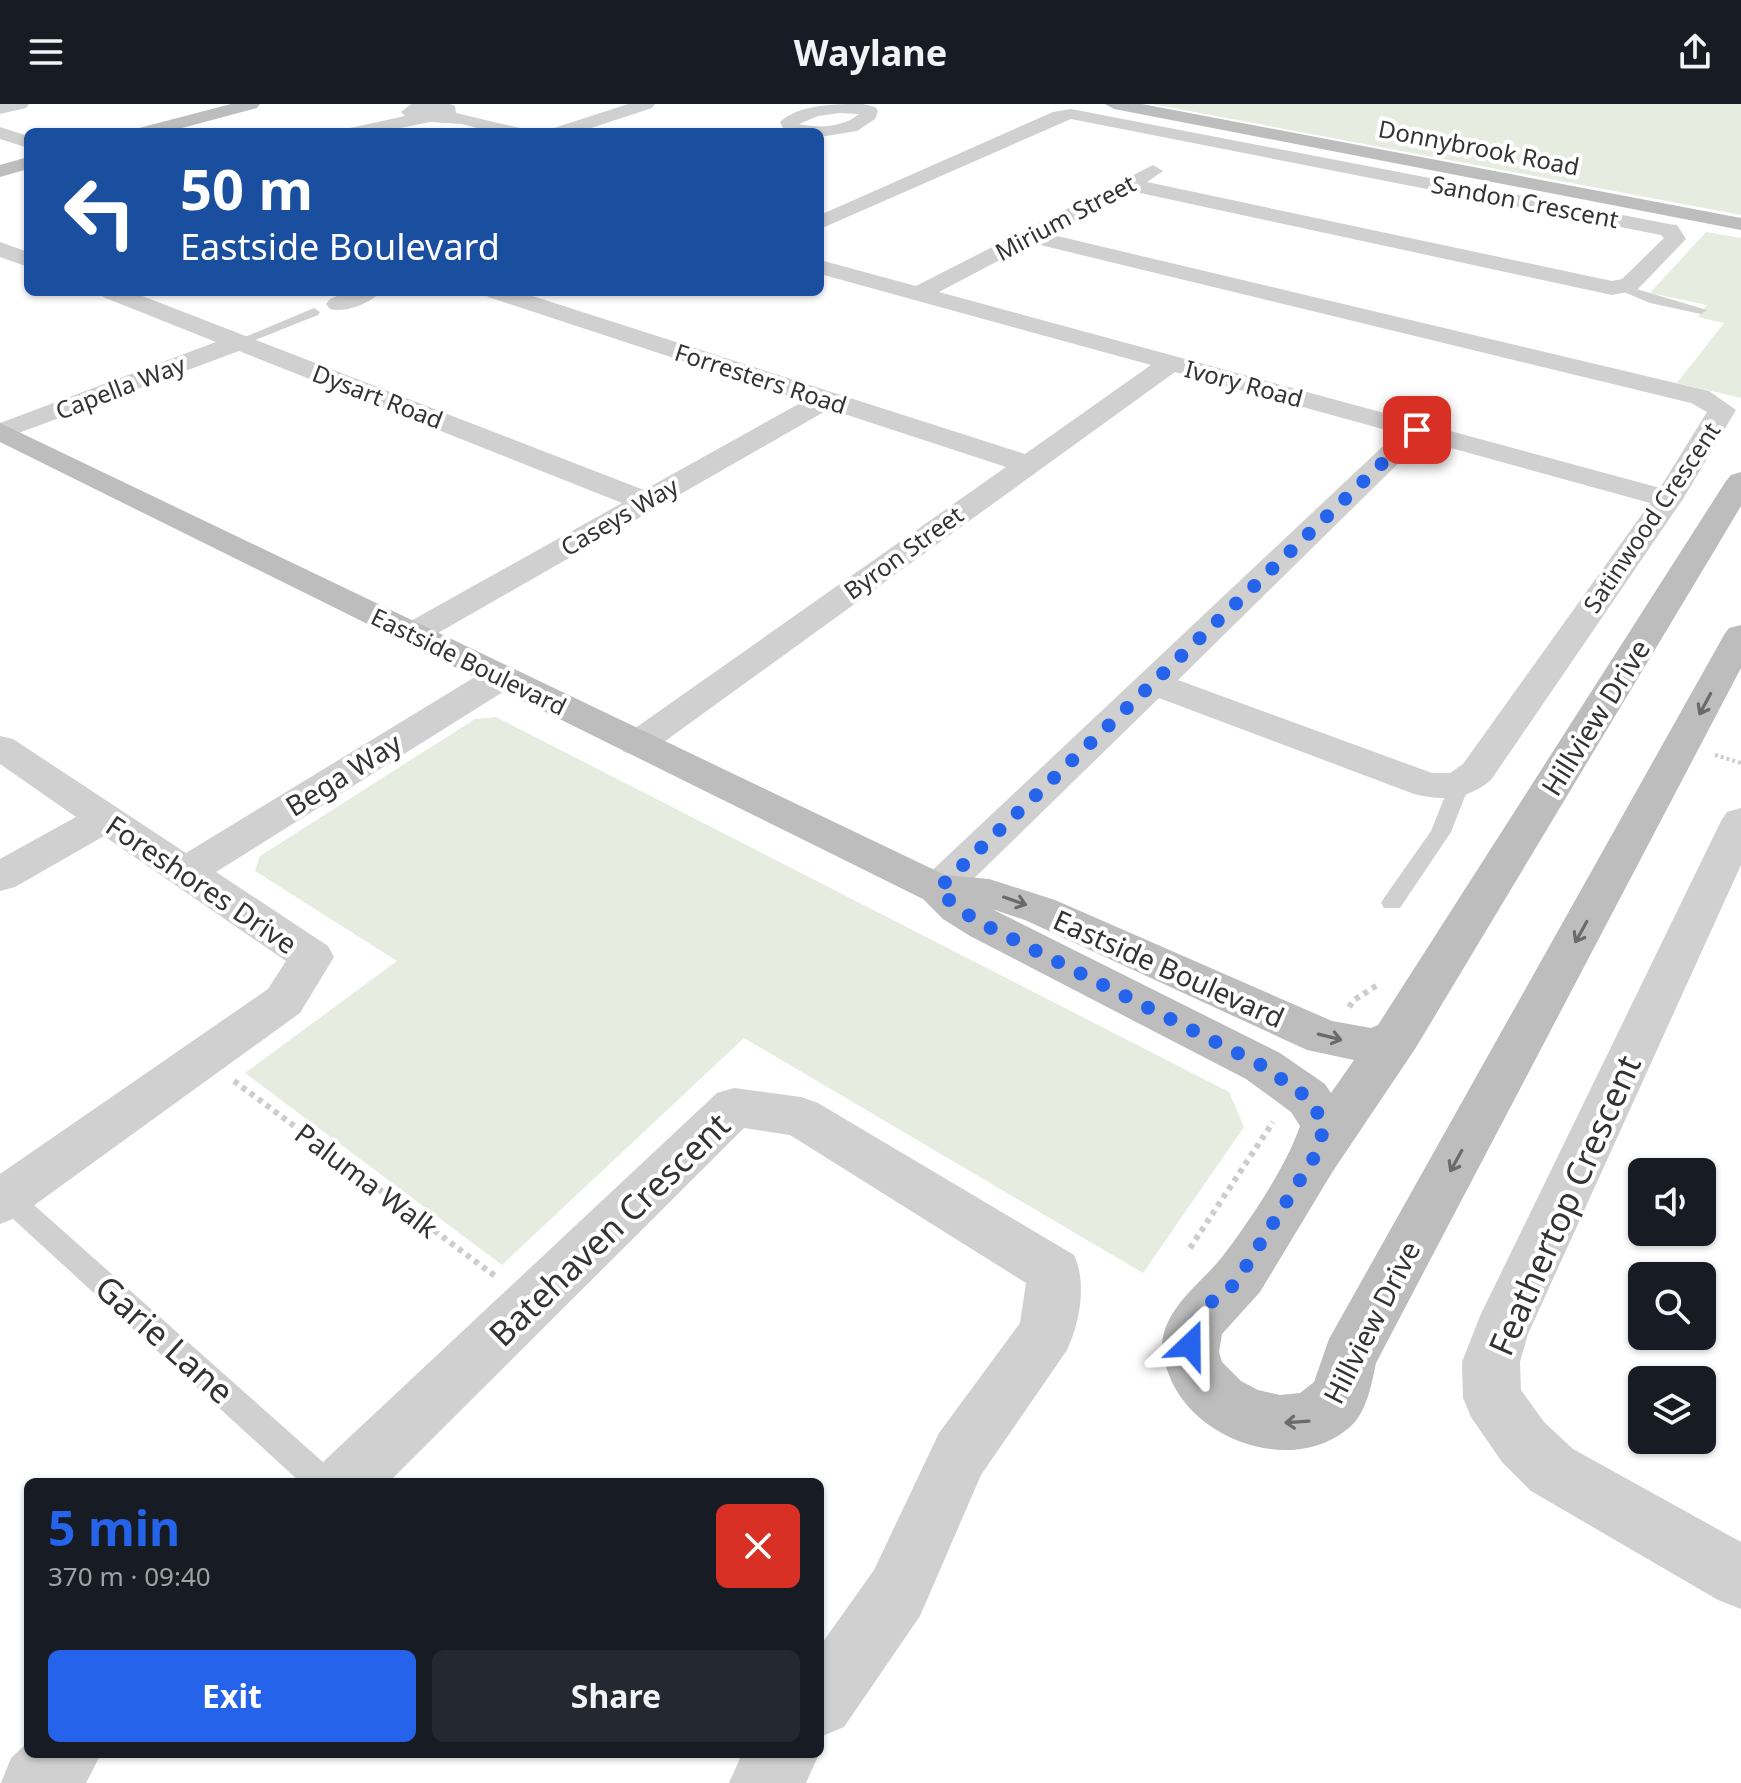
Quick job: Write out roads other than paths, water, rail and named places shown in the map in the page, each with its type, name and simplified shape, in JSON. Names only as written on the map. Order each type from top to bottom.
[{"type":"street","points":[[0,109],[20,104]]},
{"type":"street","points":[[161,128],[251,104]]},
{"type":"street","points":[[573,128],[646,104]]},
{"type":"street","name":"Donnybrook Road","points":[[1114,104],[1741,224]]},
{"type":"street","points":[[786,128],[795,117],[810,111],[861,105],[869,114],[861,122],[824,130]]},
{"type":"street","name":"Sandon Crescent","points":[[1041,106],[1669,230],[1675,239],[1632,283],[1623,288]]},
{"type":"street","points":[[371,128],[431,109],[499,128]]},
{"type":"street","points":[[824,221],[1059,116],[1071,114]]},
{"type":"street","points":[[0,133],[24,141]]},
{"type":"street","name":"Mirium Street","points":[[918,294],[1212,140]]},
{"type":"street","points":[[0,171],[24,164]]},
{"type":"street","points":[[1128,184],[1623,288]]},
{"type":"street","name":"Satinwood Crescent","points":[[1029,236],[1700,397],[1722,410],[1668,499],[1477,772],[1459,786]]},
{"type":"street","points":[[5,241],[24,257]]},
{"type":"street","name":"Ivory Road","points":[[824,268],[1668,499]]},
{"type":"street","name":"Dysart Road","points":[[121,296],[644,501]]},
{"type":"street","points":[[338,304],[358,296]]},
{"type":"street","name":"Forresters Road","points":[[508,296],[1026,464]]},
{"type":"street","points":[[554,311],[583,298]]},
{"type":"street","name":"Capella Way","points":[[1,431],[239,342]]},
{"type":"street","name":"Byron Street","points":[[637,744],[1171,363]]},
{"type":"street","name":"Caseys Way","points":[[412,634],[827,399]]},
{"type":"street","points":[[938,889],[1156,684],[1417,430]]},
{"type":"street","name":"Eastside Boulevard","points":[[1,431],[938,889],[958,909],[985,925],[1263,1066],[1308,1098],[1325,1125],[1315,1156]]},
{"type":"street","name":"Hillview Drive","points":[[1738,491],[1398,1036],[1315,1156],[1235,1284],[1210,1303],[1193,1326],[1191,1365],[1205,1389],[1258,1420],[1289,1424],[1314,1421],[1333,1404],[1349,1358],[1741,635]]},
{"type":"street","name":"Bega Way","points":[[185,872],[501,677]]},
{"type":"street","points":[[1156,684],[1428,785],[1459,786]]},
{"type":"street","name":"Foreshores Drive","points":[[0,747],[312,957],[284,1001],[4,1200]]},
{"type":"street","points":[[0,877],[104,818]]},
{"type":"street","name":"Feathertop Crescent","points":[[1741,821],[1500,1334],[1491,1362],[1492,1398],[1523,1442],[1552,1470],[1741,1577]]},
{"type":"street","name":"Eastside Boulevard","points":[[938,889],[989,893],[1040,910],[1324,1037],[1373,1046],[1398,1036]]},
{"type":"street","name":"Batehaven Crescent","points":[[350,1478],[734,1107],[801,1117],[1055,1272],[1047,1332],[960,1454],[897,1593],[824,1697]]},
{"type":"street","points":[[36,1783],[62,1758]]},
{"type":"street","points":[[764,1783],[781,1758]]},
{"type":"lane","points":[[1623,288],[1654,300],[1701,310]]},
{"type":"lane","points":[[239,342],[314,312]]},
{"type":"lane","points":[[1392,903],[1441,832],[1459,786]]},
{"type":"lane","name":"Garie Lane","points":[[4,1200],[317,1478]]}]
